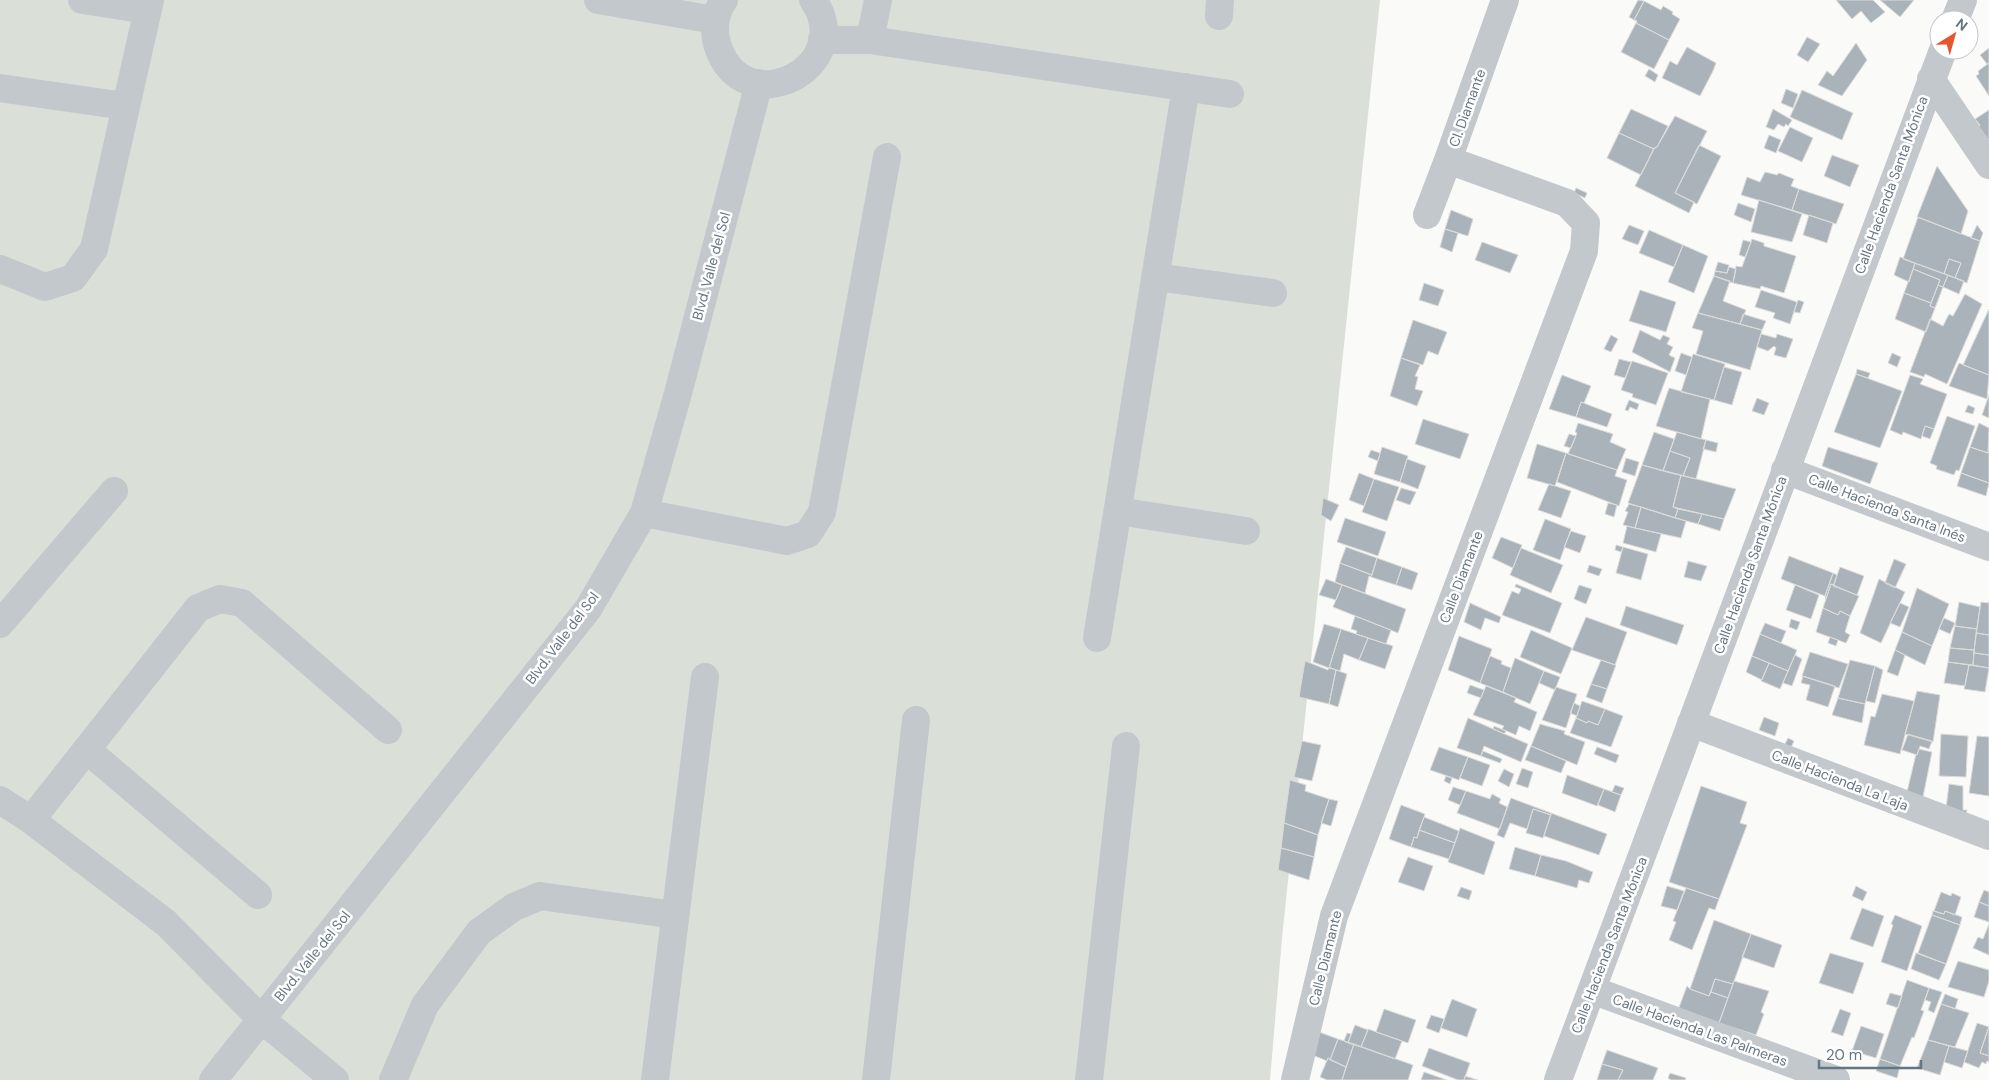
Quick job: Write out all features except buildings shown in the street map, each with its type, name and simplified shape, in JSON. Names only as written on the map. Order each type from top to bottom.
[{"type":"street","points":[[0,269],[45,287],[73,278],[94,249],[149,5],[82,0]]},
{"type":"street","points":[[598,0],[720,10],[715,37],[720,53],[730,67],[743,77],[759,83],[776,84],[792,79],[806,69],[816,56],[822,40],[822,23],[818,7],[813,0]]},
{"type":"street","points":[[870,40],[878,0]]},
{"type":"street","name":"Cl. Diamante","points":[[1427,215],[1505,0]]},
{"type":"street","points":[[822,40],[870,40],[1230,94]]},
{"type":"street","name":"Calle Hacienda Santa Mónica","points":[[1558,1080],[1938,60]]},
{"type":"street","points":[[1931,79],[1989,165]]},
{"type":"street","name":"Blvd. Valle del Sol","points":[[213,1080],[588,608],[644,513],[677,397],[759,83]]},
{"type":"street","points":[[0,88],[125,106]]},
{"type":"street","points":[[1097,638],[1186,88]]},
{"type":"street","points":[[644,513],[787,541],[808,534],[822,512],[887,157]]},
{"type":"street","name":"Calle Diamante","points":[[1295,1080],[1334,916],[1584,251],[1586,223],[1567,203],[1448,160]]},
{"type":"street","points":[[1155,277],[1273,292]]},
{"type":"street","name":"Calle Hacienda Santa Inés","points":[[1785,470],[1989,547]]},
{"type":"street","points":[[0,624],[114,491]]},
{"type":"street","points":[[1118,511],[1246,532]]},
{"type":"street","points":[[31,820],[198,608],[220,599],[242,603],[388,730]]},
{"type":"street","points":[[655,1080],[704,677]]},
{"type":"street","points":[[876,1080],[916,720]]},
{"type":"street","name":"Calle Hacienda La Laja","points":[[1691,723],[1989,836]]},
{"type":"street","points":[[1089,1080],[1126,746]]},
{"type":"street","points":[[87,750],[258,895]]},
{"type":"street","points":[[0,800],[31,820],[166,924],[261,1019],[335,1080]]},
{"type":"street","points":[[393,1080],[425,1005],[480,932],[514,907],[540,896],[675,916]]},
{"type":"street","name":"Calle Hacienda Las Palmeras","points":[[1592,990],[1836,1080]]},
{"type":"shaded area","points":[[0,0],[1380,0],[1282,938],[1270,1080],[0,1080]]}]
